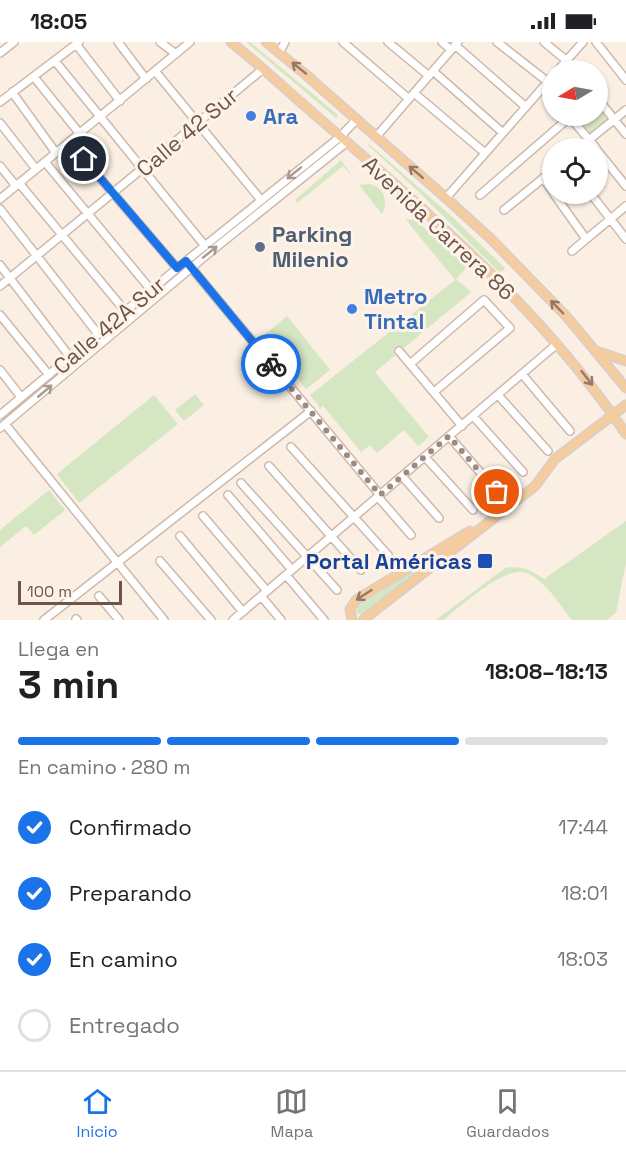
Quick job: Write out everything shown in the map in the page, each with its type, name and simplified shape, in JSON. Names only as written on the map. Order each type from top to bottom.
[{"type":"main road","name":"Avenida Carrera 86","points":[[231,42],[457,241],[557,344],[583,374],[625,431]]},
{"type":"main road","name":"Avenida Carrera 86","points":[[266,42],[446,198],[548,297],[596,350],[626,388]]},
{"type":"main road","points":[[596,350],[626,361]]},
{"type":"main road","points":[[363,620],[535,486],[555,459],[626,405]]},
{"type":"main road","points":[[352,620],[350,609],[356,600],[504,511]]},
{"type":"street","points":[[0,53],[14,42]]},
{"type":"street","points":[[118,42],[146,79]]},
{"type":"street","points":[[160,42],[176,54]]},
{"type":"street","points":[[0,199],[190,42]]},
{"type":"street","points":[[279,53],[285,42]]},
{"type":"street","points":[[343,42],[485,153]]},
{"type":"street","points":[[388,42],[503,132]]},
{"type":"street","points":[[442,42],[455,46],[526,107]]},
{"type":"street","points":[[497,42],[542,77]]},
{"type":"street","points":[[544,42],[566,60]]},
{"type":"street","points":[[568,60],[583,42]]},
{"type":"street","points":[[596,42],[626,80]]},
{"type":"street","points":[[0,102],[78,43],[120,101]]},
{"type":"street","points":[[376,137],[455,46]]},
{"type":"street","points":[[55,61],[141,170],[205,246]]},
{"type":"street","name":"Calle 42 Sur","points":[[0,286],[263,69]]},
{"type":"street","points":[[155,71],[261,200]]},
{"type":"street","points":[[33,77],[80,135]]},
{"type":"street","points":[[446,198],[542,89]]},
{"type":"street","points":[[12,92],[56,153]]},
{"type":"street","points":[[592,138],[626,110]]},
{"type":"street","points":[[608,112],[626,134]]},
{"type":"street","name":"Calle 42A Sur","points":[[3,426],[343,139],[356,120]]},
{"type":"street","points":[[0,123],[36,169]]},
{"type":"street","points":[[480,195],[559,126]]},
{"type":"street","points":[[578,126],[587,138]]},
{"type":"street","name":"Calle 42A Sur","points":[[0,415],[261,200],[343,139]]},
{"type":"street","points":[[70,143],[177,268]]},
{"type":"street","points":[[45,162],[151,290]]},
{"type":"street","points":[[608,164],[626,186]]},
{"type":"street","points":[[0,166],[62,235],[125,311]]},
{"type":"street","points":[[504,210],[542,179]]},
{"type":"street","points":[[562,204],[586,238]]},
{"type":"street","points":[[599,204],[626,239]]},
{"type":"street","points":[[572,251],[626,206]]},
{"type":"street","points":[[0,209],[98,334]]},
{"type":"street","points":[[186,261],[411,535]]},
{"type":"street","points":[[0,265],[70,357]]},
{"type":"street","points":[[410,364],[484,300],[510,328],[434,392]]},
{"type":"street","points":[[0,315],[49,375]]},
{"type":"street","points":[[180,536],[238,617],[557,344]]},
{"type":"street","points":[[399,351],[462,426]]},
{"type":"street","points":[[0,370],[21,397]]},
{"type":"street","points":[[522,374],[570,430]]},
{"type":"street","points":[[498,394],[548,451]]},
{"type":"street","points":[[44,620],[311,411]]},
{"type":"street","points":[[473,416],[523,472]]},
{"type":"street","points":[[3,426],[164,620]]},
{"type":"street","points":[[449,436],[497,492]]},
{"type":"street","points":[[291,447],[388,555]]},
{"type":"street","points":[[425,457],[473,510]]},
{"type":"street","points":[[269,466],[361,570]]},
{"type":"street","points":[[402,476],[439,518]]},
{"type":"street","points":[[242,483],[337,590]]},
{"type":"street","points":[[228,495],[292,570]]},
{"type":"street","points":[[203,516],[264,594],[281,620]]},
{"type":"street","points":[[160,561],[211,620]]},
{"type":"street","points":[[286,575],[324,620]]},
{"type":"street","points":[[99,596],[119,620]]},
{"type":"green space","points":[[246,42],[250,42],[338,115],[336,118]]},
{"type":"green space","points":[[584,126],[601,126],[591,134]]},
{"type":"green space","points":[[369,144],[448,213],[505,268],[500,273]]},
{"type":"green space","points":[[341,160],[353,177],[343,166],[297,203],[295,200]]},
{"type":"green space","points":[[370,184],[379,189],[384,196],[385,204],[382,214],[359,185]]},
{"type":"green space","points":[[414,219],[467,267],[456,279],[471,292],[375,372],[429,437],[418,446],[404,430],[377,453],[370,445],[361,452],[323,406],[320,408],[310,395],[455,280],[406,220]]},
{"type":"green space","points":[[287,316],[330,370],[306,389],[263,336]]},
{"type":"green space","points":[[195,394],[204,405],[184,421],[175,410]]},
{"type":"green space","points":[[154,395],[178,424],[79,503],[57,474]]},
{"type":"green space","points":[[49,490],[65,510],[34,535],[26,526],[0,547],[0,530]]},
{"type":"green space","points":[[626,521],[626,562],[616,613],[606,620],[572,620],[540,581],[527,573],[518,572],[496,580],[443,620],[436,620],[505,568],[526,569],[544,579]]},
{"type":"green space","points":[[432,559],[433,561],[363,615],[356,613],[358,606]]},
{"type":"way so far","points":[[271,364],[380,495],[449,436],[497,492]]},
{"type":"place","name":"Ara","points":[[251,116]]},
{"type":"place","name":"Parking Milenio","points":[[260,247]]},
{"type":"place","name":"Metro Tintal","points":[[352,309]]},
{"type":"place","name":"Portal Américas","points":[[485,561]]},
{"type":"route","points":[[84,159],[177,268],[186,261],[271,364]]}]
